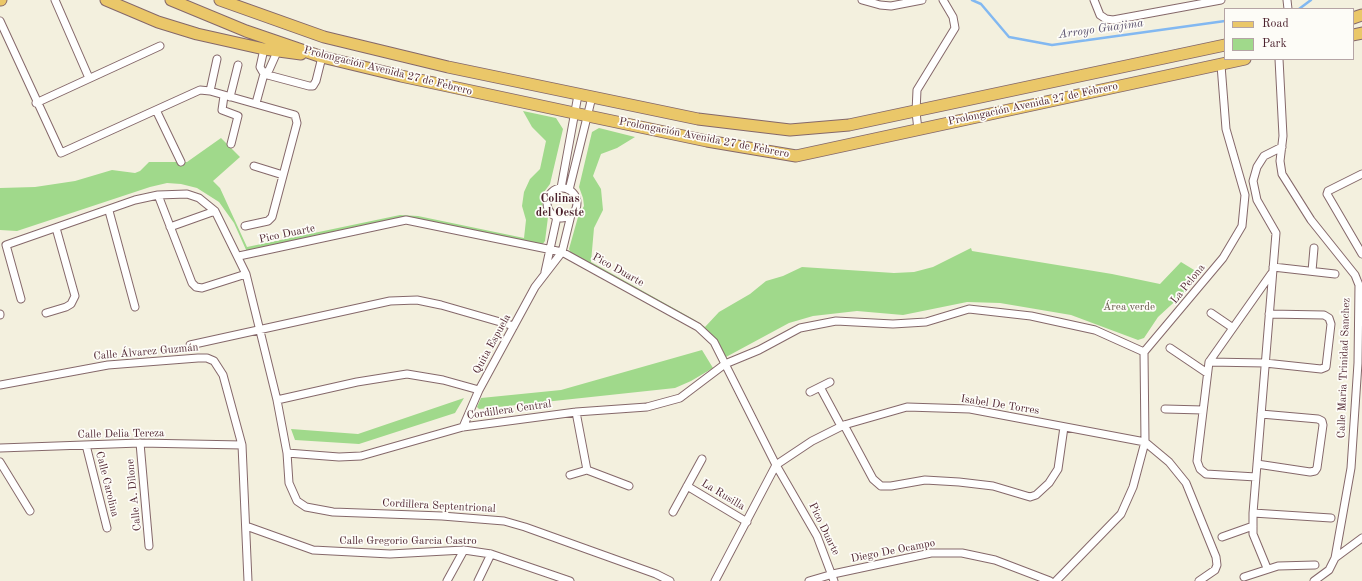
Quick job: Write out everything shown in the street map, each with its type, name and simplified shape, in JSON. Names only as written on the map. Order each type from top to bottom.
[{"type":"main road","points":[[106,0],[158,22],[197,34],[277,52],[322,57]]},
{"type":"main road","name":"Prolongación Avenida 27 de Febrero","points":[[170,0],[246,31],[322,57],[401,76],[707,141],[796,156],[1241,60]]},
{"type":"main road","name":"Prolongación Avenida 27 de Febrero","points":[[220,0],[324,37],[448,67],[698,119],[790,130],[849,125],[916,112],[1163,57],[1224,45]]},
{"type":"main road","points":[[1163,57],[1167,75]]},
{"type":"street","points":[[55,0],[90,78]]},
{"type":"street","points":[[862,0],[880,5],[891,6],[922,0]]},
{"type":"street","points":[[918,130],[916,112],[920,84],[955,28],[953,17],[943,0]]},
{"type":"street","points":[[1094,0],[1100,14],[1106,19],[1113,20],[1221,0]]},
{"type":"street","points":[[0,21],[60,153],[200,90],[210,91],[256,103],[295,115],[296,118],[283,175],[271,220],[245,226]]},
{"type":"street","points":[[36,103],[160,46]]},
{"type":"street","points":[[264,49],[260,67],[264,74],[309,86],[313,86],[316,81],[322,57]]},
{"type":"street","points":[[256,103],[264,74],[269,70],[277,52]]},
{"type":"street","points":[[210,91],[218,59]]},
{"type":"street","name":"Calle Maria Trinidad Sanchez","points":[[1279,60],[1282,147],[1280,161],[1282,174],[1311,220],[1359,274],[1360,364],[1351,468],[1335,558]]},
{"type":"street","points":[[231,144],[238,119],[236,115],[222,110],[238,65]]},
{"type":"street","name":"La Pelona","points":[[1144,352],[1223,258],[1242,226],[1245,195],[1226,129],[1221,65]]},
{"type":"street","points":[[561,188],[578,95]]},
{"type":"street","points":[[569,190],[592,97]]},
{"type":"street","points":[[156,110],[181,162]]},
{"type":"street","points":[[1267,568],[1256,540],[1253,526],[1253,513],[1276,232],[1257,200],[1253,181],[1257,167],[1264,156],[1282,147]]},
{"type":"street","points":[[254,166],[283,175]]},
{"type":"street","points":[[1362,174],[1328,191],[1327,194],[1362,254]]},
{"type":"street","points":[[544,274],[562,252],[571,215],[574,212],[577,202],[573,193],[569,190],[561,188],[552,192],[547,204],[550,212],[557,217],[567,217],[571,215]]},
{"type":"street","points":[[21,300],[6,245],[109,211],[135,200],[158,195],[187,194],[199,198],[215,211]]},
{"type":"street","points":[[158,195],[192,282],[196,287],[202,288],[246,274]]},
{"type":"street","points":[[109,211],[135,307]]},
{"type":"street","points":[[170,227],[215,211]]},
{"type":"street","name":"Cordillera Septentrional","points":[[215,211],[239,256],[246,274],[277,400],[287,453],[289,483],[297,501],[306,507],[333,512],[442,516],[504,521],[656,574],[670,581]]},
{"type":"street","points":[[544,274],[557,217]]},
{"type":"street","name":"Pico Duarte","points":[[239,256],[406,220],[562,252],[698,327],[714,342],[776,465],[817,536],[834,577]]},
{"type":"street","points":[[46,313],[66,308],[71,304],[75,296],[56,228]]},
{"type":"street","points":[[1312,271],[1314,248]]},
{"type":"street","points":[[1273,270],[1312,271],[1335,274]]},
{"type":"street","points":[[1256,477],[1206,474],[1200,469],[1197,461],[1209,362],[1273,270]]},
{"type":"street","name":"Quita Espuela","points":[[463,427],[479,390],[535,287],[544,274]]},
{"type":"street","points":[[190,345],[390,301],[417,300],[442,305],[514,326]]},
{"type":"street","name":"Cordillera Central","points":[[287,453],[339,457],[361,456],[463,427],[576,412],[646,407],[680,398],[725,364],[759,350],[800,328],[836,321],[893,324],[926,322],[969,309],[1031,316],[1095,330],[1144,352]]},
{"type":"street","points":[[1211,313],[1233,328]]},
{"type":"street","points":[[1209,362],[1265,363],[1321,369],[1326,367],[1331,324],[1329,318],[1324,315],[1269,314]]},
{"type":"street","points":[[1170,348],[1208,373]]},
{"type":"street","points":[[1056,581],[1121,514],[1133,487],[1145,442],[1144,352]]},
{"type":"street","name":"Calle Álvarez Guzmán","points":[[0,385],[108,365],[207,358],[214,361],[223,375],[242,445],[248,581]]},
{"type":"street","points":[[277,400],[357,382],[407,374],[443,380],[479,390]]},
{"type":"street","points":[[810,392],[830,382]]},
{"type":"street","points":[[820,387],[873,479],[881,486],[891,486],[925,480],[959,482],[993,486],[1030,497],[1036,495],[1049,484],[1058,469],[1064,427]]},
{"type":"street","name":"Isabel De Torres","points":[[715,581],[776,465],[812,441],[843,426],[907,407],[970,409],[1145,442],[1169,462],[1186,483],[1216,557],[1217,565],[1215,570],[1200,581]]},
{"type":"street","points":[[1165,409],[1203,410]]},
{"type":"street","points":[[576,412],[587,470]]},
{"type":"street","points":[[1257,464],[1310,472],[1315,471],[1317,468],[1323,425],[1322,421],[1318,419],[1261,414]]},
{"type":"street","name":"Calle Delia Tereza","points":[[0,448],[140,443],[242,445]]},
{"type":"street","name":"Calle A. Dilone","points":[[140,443],[150,546]]},
{"type":"street","name":"Calle Carolina","points":[[86,445],[107,528]]},
{"type":"street","name":"La Rusilla","points":[[673,512],[702,459]]},
{"type":"street","points":[[0,462],[30,511]]},
{"type":"street","points":[[570,475],[587,470],[629,486]]},
{"type":"street","name":"La Rusilla","points":[[687,486],[747,522]]},
{"type":"street","points":[[1253,513],[1331,518]]},
{"type":"street","name":"Calle Gregorio Garcia Castro","points":[[246,526],[312,550],[390,554],[464,550],[491,554],[570,581]]},
{"type":"street","points":[[1222,537],[1253,526]]},
{"type":"street","points":[[1314,581],[1329,570],[1335,558],[1362,538]]},
{"type":"street","points":[[447,581],[464,550]]},
{"type":"street","name":"Diego De Ocampo","points":[[809,581],[834,577],[931,553],[962,553],[995,560],[1050,581]]},
{"type":"street","points":[[478,581],[491,554]]},
{"type":"street","points":[[1244,576],[1267,568],[1287,565],[1315,565]]},
{"type":"street","points":[[544,581],[548,573]]},
{"type":"green space","points":[[523,111],[556,118],[563,129],[550,184],[544,192],[542,200],[543,209],[548,217],[545,241],[542,245],[420,221],[369,224],[247,252],[234,223],[219,202],[197,188],[181,184],[167,183],[150,187],[17,231],[0,230],[0,188],[35,187],[75,181],[112,170],[135,173],[140,171],[149,162],[187,162],[221,138],[240,157],[213,181],[220,188],[247,247],[400,215],[418,216],[524,238],[526,220],[522,206],[524,192],[530,179],[540,169],[546,141],[532,127]]},
{"type":"green space","name":"Área verde","points":[[599,128],[635,137],[617,148],[601,154],[593,176],[601,189],[603,210],[594,228],[591,262],[705,327],[719,312],[750,294],[766,281],[783,276],[802,267],[894,273],[914,272],[933,267],[971,248],[972,251],[1112,274],[1160,284],[1181,262],[1199,273],[1183,294],[1158,317],[1144,338],[1138,340],[1071,315],[1000,303],[967,302],[903,315],[857,311],[813,316],[789,323],[726,357],[708,335],[571,254],[569,249],[578,217],[584,206],[579,187],[592,132]]},
{"type":"green space","points":[[702,350],[713,368],[691,381],[675,388],[479,409],[477,407],[481,398],[561,390]]},
{"type":"green space","points":[[464,398],[455,413],[359,444],[295,440],[291,429],[358,434]]},
{"type":"waterway","name":"Arroyo Guajima","points":[[972,0],[981,4],[1009,37],[1052,45],[1224,21]]},
{"type":"waterway","name":"Arroyo Guajima","points":[[1300,8],[1311,0]]},
{"type":"district","name":"Colinas del Oeste","points":[[560,206]]}]
